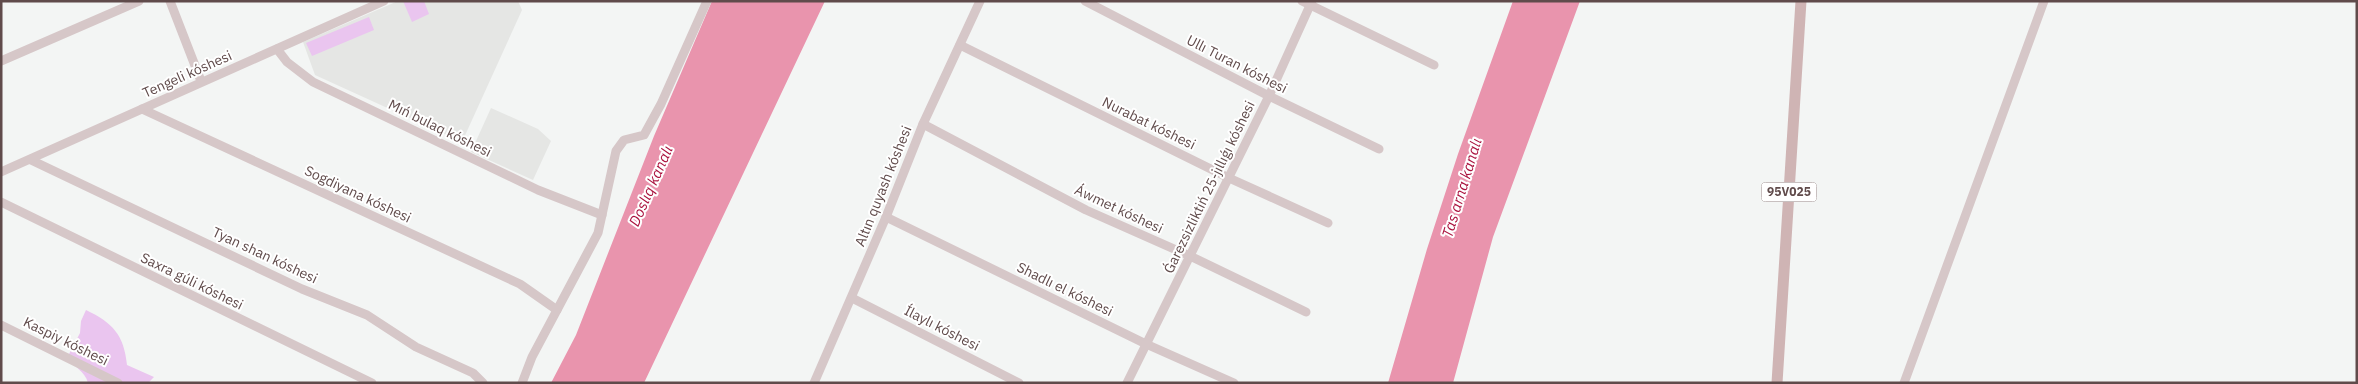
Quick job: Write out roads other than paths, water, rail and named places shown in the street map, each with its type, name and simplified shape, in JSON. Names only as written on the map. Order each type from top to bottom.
[{"type":"main road","name":"95V025","points":[[1777,383],[1801,1]]},
{"type":"street","points":[[1,61],[139,1]]},
{"type":"street","points":[[170,1],[201,81]]},
{"type":"street","name":"Tengeli kóshesi","points":[[1,172],[31,160],[201,81],[384,1]]},
{"type":"street","points":[[522,383],[532,357],[598,233],[616,150],[624,140],[644,134],[661,104],[706,1]]},
{"type":"street","name":"Altın quyash kóshesi","points":[[814,383],[852,298],[923,124],[980,1]]},
{"type":"street","name":"Ullı Turan kóshesi","points":[[1084,1],[1269,96],[1379,149]]},
{"type":"street","points":[[1904,383],[2044,1]]},
{"type":"street","points":[[1308,3],[1434,65]]},
{"type":"street","name":"Ǵarezsizliktiń 25-jıllıǵı kóshesi","points":[[1127,383],[1269,96],[1308,3]]},
{"type":"street","name":"Nurabat kóshesi","points":[[960,45],[1229,178],[1328,223]]},
{"type":"street","name":"Mıń bulaq kóshesi","points":[[277,49],[288,62],[313,82],[538,190],[602,214]]},
{"type":"street","name":"Sogdiyana kóshesi","points":[[142,109],[520,284],[557,310]]},
{"type":"street","name":"Áwmet kóshesi","points":[[923,124],[1086,210],[1190,256],[1306,312]]},
{"type":"street","name":"Tyan shan kóshesi","points":[[31,160],[302,288],[367,315],[416,347],[473,373],[483,383]]},
{"type":"street","name":"Saxra gúli kóshesi","points":[[1,202],[372,383]]},
{"type":"street","name":"Shadlı el kóshesi","points":[[886,217],[1146,344],[1234,383]]},
{"type":"street","name":"Ílaylı kóshesi","points":[[852,298],[1019,383]]},
{"type":"street","name":"Kaspiy kóshesi","points":[[1,325],[118,383]]},
{"type":"water","name":"Doslıq kanalı","points":[[712,1],[825,1],[644,383],[551,383],[576,335],[654,136]]},
{"type":"water","name":"Tas arna kanalı","points":[[1513,1],[1580,1],[1493,237],[1453,383],[1388,383],[1427,249],[1458,154]]}]
